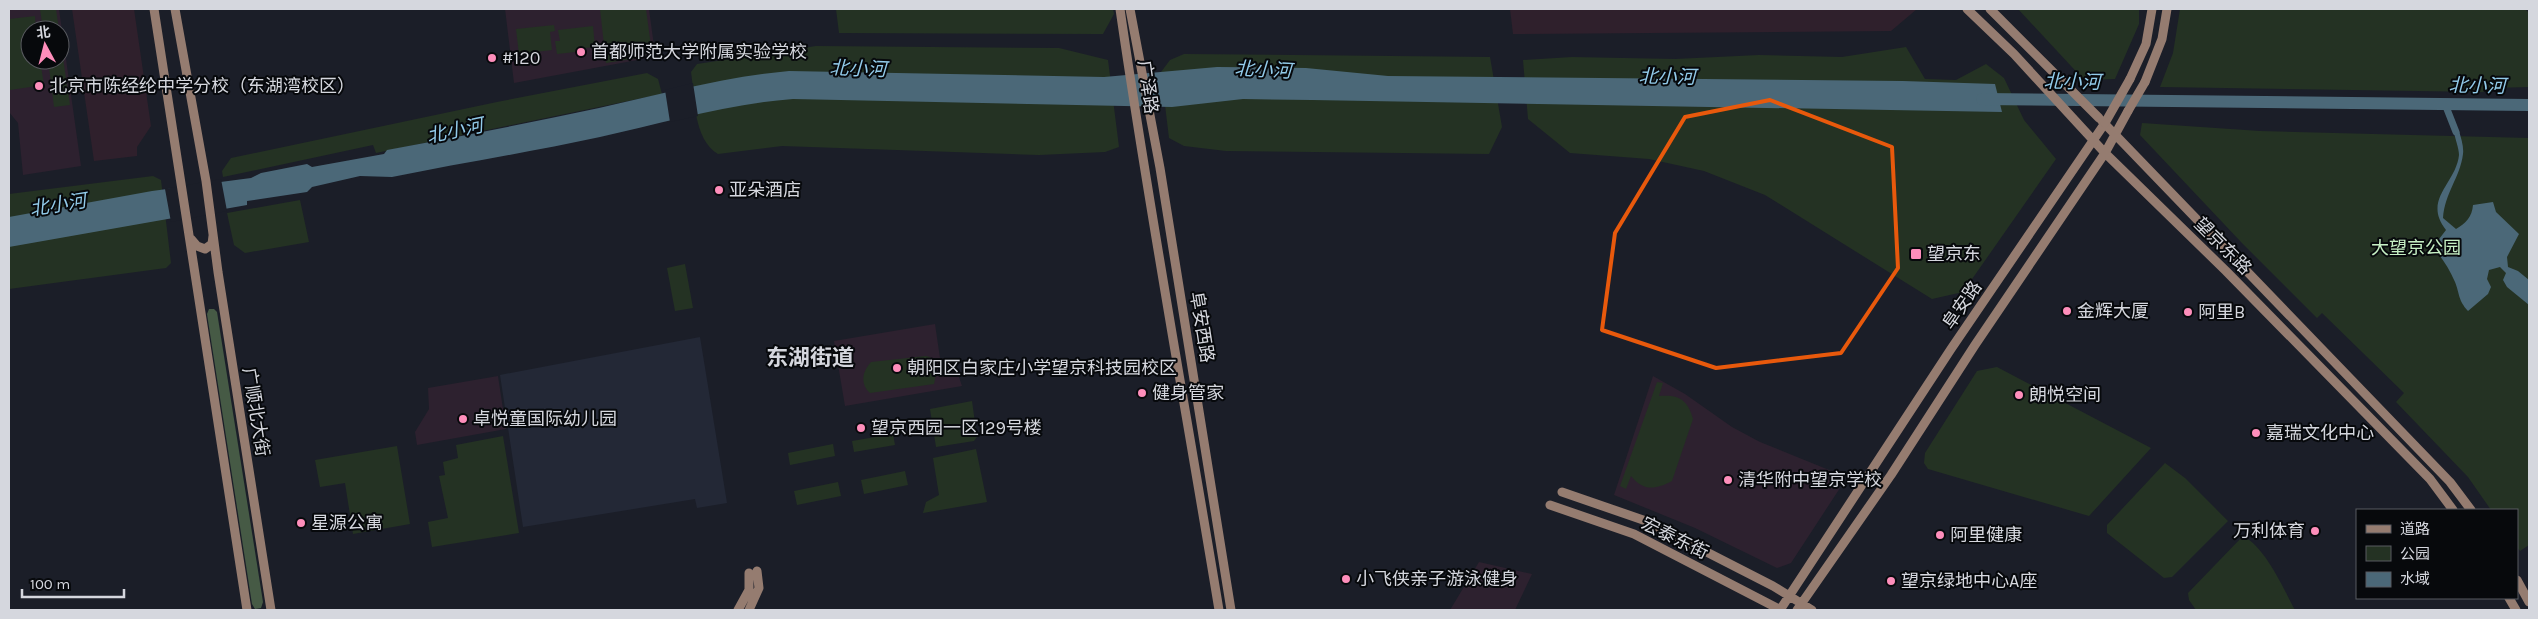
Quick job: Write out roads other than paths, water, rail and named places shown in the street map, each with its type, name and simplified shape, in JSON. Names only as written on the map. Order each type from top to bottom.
[{"type":"main road","points":[[154,9],[247,606],[252,610]]},
{"type":"main road","name":"广顺北大街","points":[[175,9],[214,232],[216,264],[271,610]]},
{"type":"main road","name":"广泽路","points":[[1120,9],[1143,171]]},
{"type":"main road","name":"广泽路","points":[[1130,9],[1160,168]]},
{"type":"main road","name":"望京东路","points":[[1967,9],[2039,81],[2105,153],[2226,271],[2430,479],[2452,509]]},
{"type":"main road","name":"望京东路","points":[[1990,9],[2116,135],[2450,482],[2470,509]]},
{"type":"main road","name":"阜安路","points":[[1780,610],[1951,350],[2095,142],[2102,121],[2130,79],[2146,44],[2152,9]]},
{"type":"main road","points":[[2116,135],[2144,82],[2159,46],[2167,9]]},
{"type":"main road","name":"阜安路","points":[[1800,607],[2116,135]]},
{"type":"main road","name":"阜安西路","points":[[1160,168],[1231,610]]},
{"type":"main road","name":"阜安西路","points":[[1143,171],[1173,329],[1219,610]]},
{"type":"main road","points":[[190,236],[195,245],[205,249],[212,244],[214,232]]},
{"type":"main road","points":[[1562,492],[1646,521],[1790,595],[1800,607],[1812,610]]},
{"type":"main road","name":"宏泰东街","points":[[1550,505],[1634,534],[1780,610]]},
{"type":"main road","points":[[738,610],[749,590],[753,572],[759,591],[749,610]]},
{"type":"main road","points":[[2518,582],[2529,602]]},
{"type":"main road","points":[[264,610],[269,599]]},
{"type":"main road","points":[[2510,599],[2516,610]]},
{"type":"water","name":"北小河","points":[[1217,67],[1306,68],[1388,76],[1903,81],[1995,84],[2002,112],[1243,99],[1172,107],[793,99],[744,105],[600,137],[392,177],[360,176],[312,187],[307,192],[247,201],[247,205],[9,247],[9,217],[152,191],[251,178],[261,173],[307,164],[312,167],[384,154],[387,150],[546,119],[717,82],[765,74],[789,71],[1104,77]]},
{"type":"water","points":[[2459,131],[2463,145],[2463,154],[2444,209],[2443,218],[2456,229],[2468,219],[2473,205],[2493,202],[2496,212],[2519,234],[2507,257],[2508,267],[2518,271],[2529,280],[2529,305],[2507,287],[2503,280],[2506,273],[2500,267],[2489,270],[2487,279],[2491,287],[2488,294],[2468,311],[2461,300],[2450,272],[2433,247],[2446,230],[2437,209],[2442,192],[2457,165],[2459,152],[2454,132]]},
{"type":"waterway","name":"北小河","points":[[1982,99],[2529,105]]},
{"type":"waterway","points":[[2445,104],[2456,132]]},
{"type":"place","name":"首都师范大学附属实验学校","points":[[581,52]]},
{"type":"place","name":"#120","points":[[492,58]]},
{"type":"place","name":"北京市陈经纶中学分校（东湖湾校区）","points":[[39,86]]},
{"type":"place","name":"亚朵酒店","points":[[719,190]]},
{"type":"place","name":"望京东","points":[[1916,254]]},
{"type":"place","name":"金辉大厦","points":[[2067,311]]},
{"type":"place","name":"阿里B","points":[[2188,312]]},
{"type":"place","name":"朝阳区白家庄小学望京科技园校区","points":[[897,368]]},
{"type":"place","name":"健身管家","points":[[1142,393]]},
{"type":"place","name":"朗悦空间","points":[[2019,395]]},
{"type":"place","name":"卓悦童国际幼儿园","points":[[463,419]]},
{"type":"place","name":"望京西园一区129号楼","points":[[861,428]]},
{"type":"place","name":"嘉瑞文化中心","points":[[2256,433]]},
{"type":"place","name":"清华附中望京学校","points":[[1728,480]]},
{"type":"place","name":"星源公寓","points":[[301,523]]},
{"type":"place","name":"万利体育","points":[[2315,531]]},
{"type":"place","name":"阿里健康","points":[[1940,535]]},
{"type":"place","name":"小飞侠亲子游泳健身","points":[[1346,579]]},
{"type":"place","name":"望京绿地中心A座","points":[[1891,581]]},
{"type":"district","name":"东湖街道","points":[[810,358]]},
{"type":"park label","name":"大望京公园","points":[[2416,248]]}]
